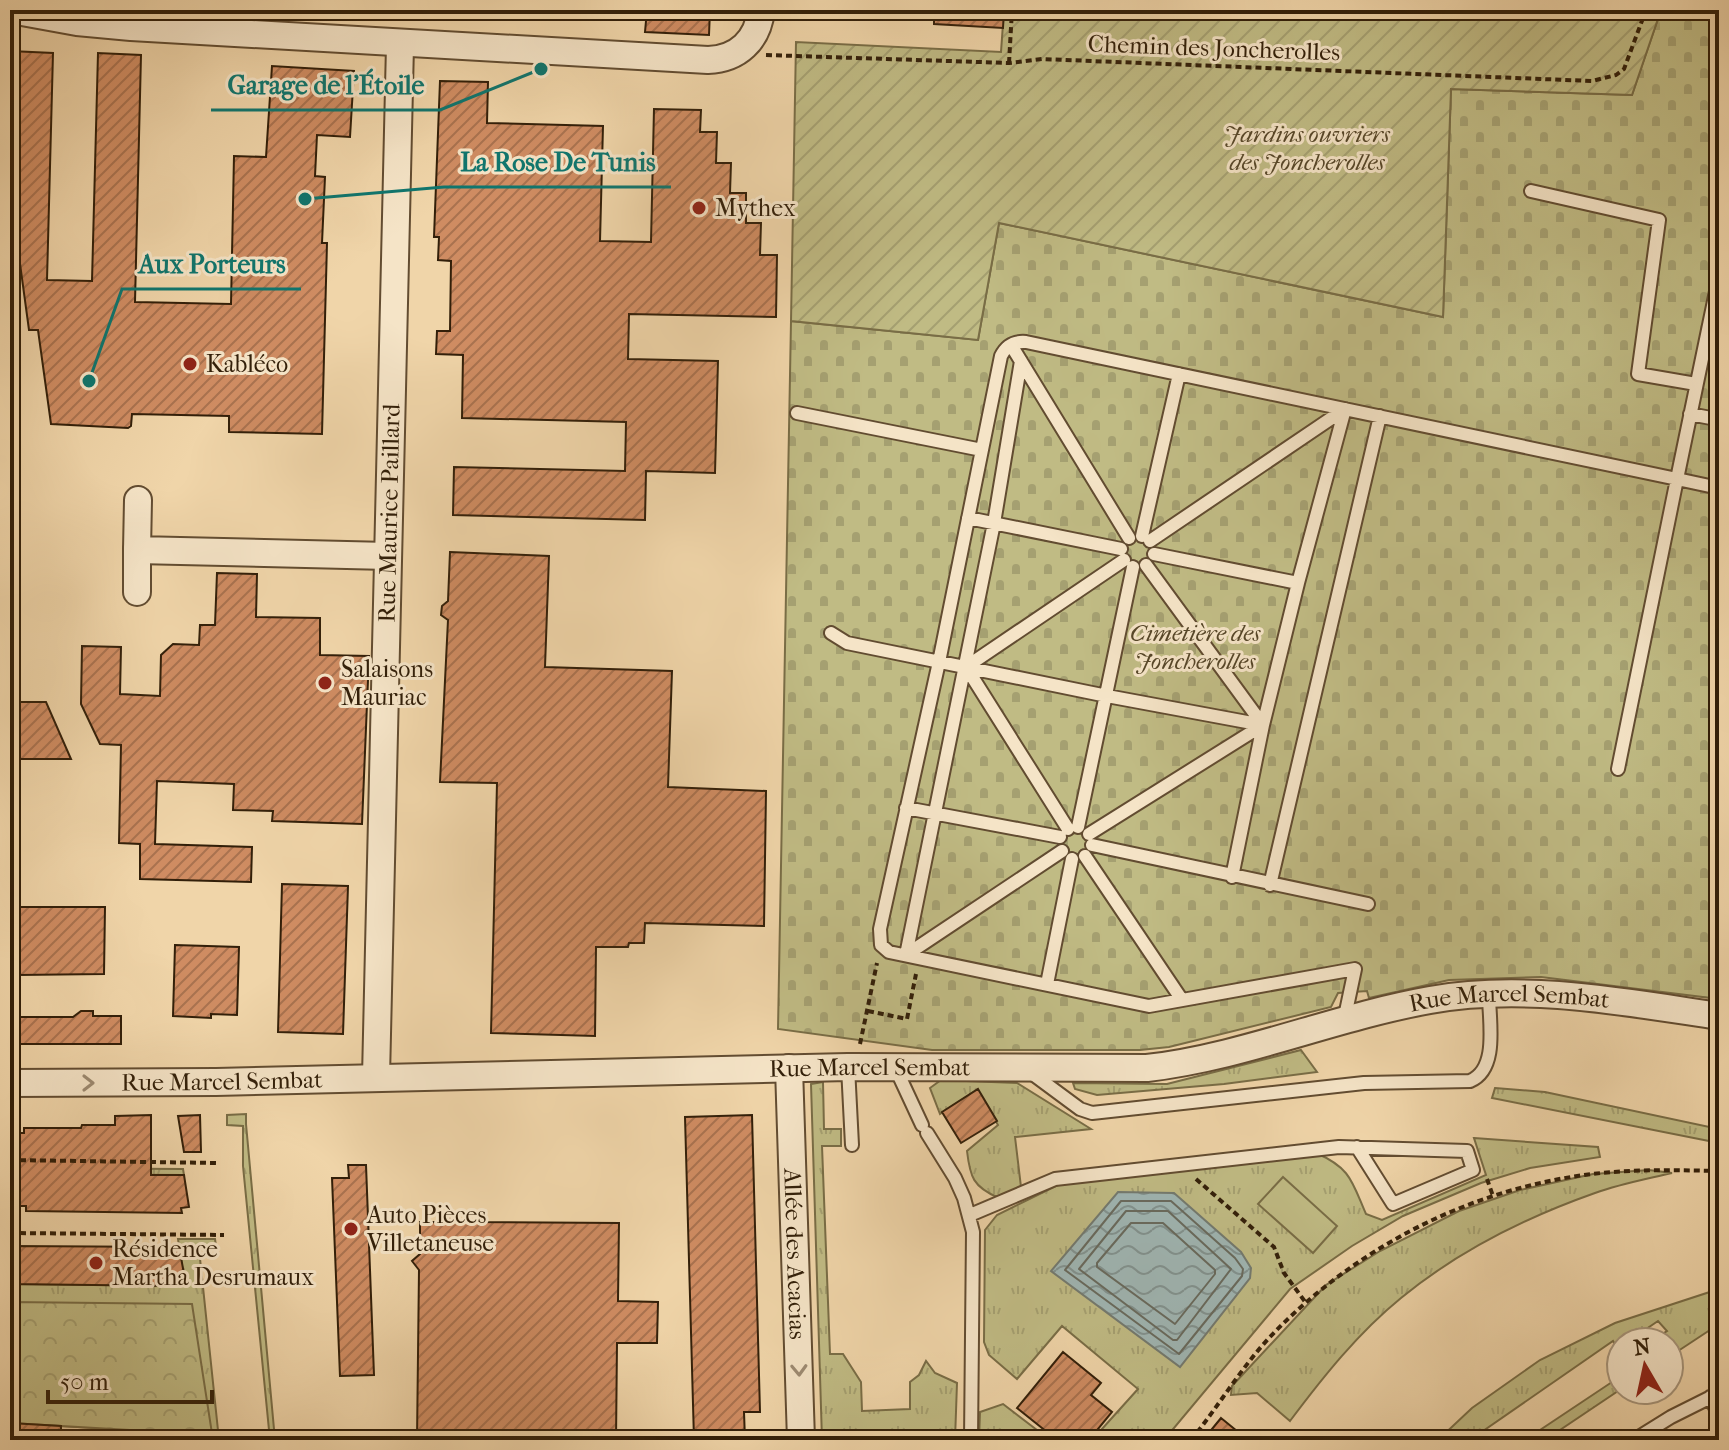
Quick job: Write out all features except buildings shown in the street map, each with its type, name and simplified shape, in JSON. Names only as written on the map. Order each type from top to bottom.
[{"type":"street","points":[[11,10],[93,24],[400,45],[708,60],[736,54],[754,35],[761,10]]},
{"type":"street","name":"Rue Maurice Paillard","points":[[376,1077],[400,45]]},
{"type":"street","points":[[137,592],[138,500]]},
{"type":"street","points":[[137,550],[388,556]]},
{"type":"street","name":"Rue Marcel Sembat","points":[[10,1083],[163,1083],[852,1067],[1122,1068],[1169,1065],[1429,1000],[1489,995],[1582,997],[1719,1016]]},
{"type":"street","name":"Allée des Acacias","points":[[789,1068],[801,1440]]},
{"type":"lane","points":[[1531,191],[1659,220],[1638,374],[1696,384]]},
{"type":"lane","points":[[1618,769],[1719,277]]},
{"type":"lane","points":[[1344,1021],[1355,969],[1149,1006],[889,952],[881,945],[880,929],[939,662],[1001,356],[1011,345],[1026,342],[1719,488]]},
{"type":"lane","points":[[1011,345],[1137,551],[1263,725]]},
{"type":"lane","points":[[906,955],[994,523],[1021,361]]},
{"type":"lane","points":[[1047,984],[1137,551],[1179,374]]},
{"type":"lane","points":[[966,667],[1345,409]]},
{"type":"lane","points":[[1232,877],[1263,725],[1345,409]]},
{"type":"lane","points":[[797,413],[982,450]]},
{"type":"lane","points":[[1690,414],[1718,417]]},
{"type":"lane","points":[[1270,885],[1380,416]]},
{"type":"lane","points":[[968,518],[1298,583]]},
{"type":"lane","points":[[831,633],[847,643],[1263,725]]},
{"type":"lane","points":[[966,667],[1076,842],[1182,1000]]},
{"type":"lane","points":[[906,955],[1076,842],[1263,725]]},
{"type":"lane","points":[[906,808],[1368,904]]},
{"type":"lane","points":[[1024,1067],[1080,1109],[1092,1113],[1373,1082],[1461,1083],[1475,1080],[1488,1063],[1489,995]]},
{"type":"lane","points":[[852,1067],[852,1145]]},
{"type":"lane","points":[[895,1067],[925,1129],[955,1178],[970,1215],[975,1251],[971,1440]]},
{"type":"lane","points":[[970,1215],[1055,1179],[1339,1147],[1357,1147],[1467,1151],[1473,1170],[1393,1204],[1357,1147]]},
{"type":"lane","points":[[1634,1440],[1715,1395],[1719,1415]]},
{"type":"path","points":[[1009,63],[1012,10]]},
{"type":"path","name":"Chemin des Joncherolles","points":[[736,54],[1009,63],[1042,59],[1592,81],[1616,75],[1624,69],[1646,10]]},
{"type":"path","points":[[852,1067],[868,1011],[881,945]]},
{"type":"path","points":[[868,1011],[907,1019],[920,958]]},
{"type":"path","points":[[10,1160],[217,1163]]},
{"type":"path","points":[[1179,1165],[1274,1247],[1284,1273],[1306,1303]]},
{"type":"path","points":[[1191,1440],[1249,1362],[1306,1303],[1342,1273],[1432,1220],[1493,1196],[1589,1175],[1651,1170],[1719,1171]]},
{"type":"path","points":[[10,1233],[224,1235]]},
{"type":"green space","name":"Jardins ouvriers des Joncherolles","points":[[1004,10],[1661,10],[1632,95],[1451,89],[1443,317],[999,223],[978,340],[791,321],[796,42],[1001,52]]},
{"type":"green space","name":"Cimetière des Joncherolles","points":[[1661,10],[1719,10],[1719,999],[1541,977],[1449,980],[1369,998],[1367,991],[1338,993],[1331,1007],[1169,1047],[1140,1050],[932,1050],[778,1029],[791,321],[978,340],[999,223],[1443,317],[1451,89],[1632,95]]},
{"type":"green space","points":[[1301,1050],[1317,1072],[1097,1095],[1075,1089],[1073,1083],[1167,1084]]},
{"type":"green space","points":[[941,1080],[1017,1083],[1091,1129],[1015,1137],[1021,1187],[999,1198],[983,1190],[974,1180],[967,1151],[998,1125],[977,1090],[940,1114],[930,1088]]},
{"type":"green space","points":[[823,1082],[824,1129],[841,1129],[841,1146],[822,1146],[830,1354],[843,1354],[861,1382],[862,1411],[910,1409],[910,1382],[919,1375],[926,1361],[935,1373],[957,1383],[955,1440],[822,1440],[811,1084]]},
{"type":"green space","points":[[1495,1088],[1545,1092],[1719,1129],[1719,1143],[1492,1098]]},
{"type":"green space","points":[[246,1114],[275,1440],[270,1440],[243,1166],[243,1126],[227,1125],[227,1115]]},
{"type":"green space","points":[[1474,1138],[1598,1147],[1600,1157],[1530,1168],[1481,1183],[1403,1216],[1352,1246],[1290,1289],[1164,1440],[1092,1440],[1138,1389],[1062,1326],[1017,1379],[989,1355],[984,1342],[985,1230],[997,1215],[1064,1182],[1316,1153],[1344,1170],[1366,1214],[1382,1220],[1486,1175]]},
{"type":"green space","points":[[10,1168],[183,1169],[184,1175],[17,1174],[17,1224],[10,1224]]},
{"type":"green space","points":[[1649,1170],[1672,1173],[1604,1190],[1544,1213],[1469,1251],[1423,1281],[1356,1341],[1290,1421],[1257,1393],[1231,1395],[1232,1386],[1326,1285],[1380,1251],[1459,1211],[1520,1190],[1593,1174]]},
{"type":"green space","points":[[1283,1177],[1337,1226],[1313,1253],[1258,1204]]},
{"type":"green space","points":[[178,1239],[215,1239],[216,1246],[199,1249],[219,1440],[129,1440],[129,1430],[10,1423],[10,1284],[185,1286]]},
{"type":"green space","points":[[1719,1289],[1719,1324],[1685,1346],[1685,1326],[1662,1326],[1658,1321],[1651,1326],[1609,1326]]},
{"type":"green space","points":[[10,1302],[192,1304],[213,1440],[129,1440],[129,1430],[10,1423]]},
{"type":"green space","points":[[1605,1328],[1605,1347],[1470,1440],[1438,1440],[1472,1408],[1540,1360]]},
{"type":"green space","points":[[1605,1387],[1605,1400],[1545,1440],[1525,1440]]},
{"type":"green space","points":[[1003,1404],[1050,1440],[979,1440],[980,1412]]},
{"type":"water","points":[[1118,1192],[1174,1193],[1241,1252],[1251,1268],[1250,1278],[1180,1367],[1051,1271]]},
{"type":"place","name":"Garage de l'Étoile","points":[[541,69]]},
{"type":"place","name":"La Rose De Tunis","points":[[305,199]]},
{"type":"place","name":"Mythex","points":[[699,208]]},
{"type":"place","name":"Kabléco","points":[[190,364]]},
{"type":"place","name":"Aux Porteurs","points":[[89,381]]},
{"type":"place","name":"Salaisons Mauriac","points":[[325,683]]},
{"type":"place","name":"Auto Pièces Villetaneuse","points":[[351,1229]]},
{"type":"place","name":"Résidence Martha Desrumaux","points":[[96,1263]]}]
